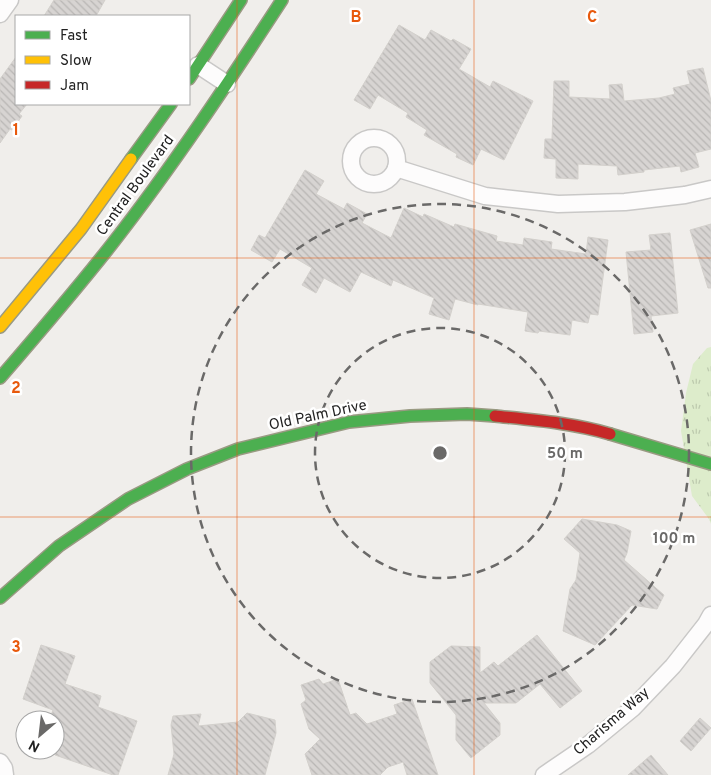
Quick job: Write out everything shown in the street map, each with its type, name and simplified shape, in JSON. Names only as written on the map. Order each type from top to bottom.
[{"type":"street","points":[[0,14],[10,0]]},
{"type":"street","points":[[190,77],[241,0]]},
{"type":"street","name":"Central Boulevard","points":[[0,378],[55,315],[113,243],[173,162],[282,0]]},
{"type":"street","points":[[198,65],[227,84]]},
{"type":"street","name":"Central Boulevard","points":[[0,327],[81,229],[170,105]]},
{"type":"street","points":[[396,168],[485,196],[558,204],[625,202],[685,195],[711,189]]},
{"type":"street","name":"Old Palm Drive","points":[[0,598],[58,546],[128,499],[187,469],[238,449],[349,422],[410,416],[466,414],[538,420],[589,428],[711,464]]},
{"type":"street","name":"Charisma Way","points":[[544,775],[588,745],[633,708],[673,666],[711,615]]},
{"type":"street","points":[[0,762],[4,768],[5,775]]},
{"type":"green space","points":[[711,347],[711,524],[692,496],[681,431],[686,393],[693,364],[707,348]]},
{"type":"building","points":[[54,0],[105,0],[97,15],[45,15]]},
{"type":"building","points":[[399,25],[425,40],[431,30],[471,49],[459,69],[490,87],[493,81],[533,101],[504,160],[481,149],[473,165],[456,157],[457,154],[424,135],[427,130],[406,117],[408,113],[378,95],[370,109],[354,100]]},
{"type":"building","points":[[15,58],[15,105],[26,105],[19,114],[22,116],[0,143],[0,79]]},
{"type":"building","points":[[703,68],[711,101],[711,149],[695,153],[699,167],[681,172],[680,166],[618,175],[617,166],[578,164],[578,179],[556,178],[556,159],[544,158],[545,139],[552,139],[554,81],[569,81],[569,97],[610,99],[609,85],[622,84],[624,101],[659,98],[675,94],[673,88],[690,84],[687,71]]},
{"type":"building","points":[[305,170],[324,181],[316,194],[344,209],[347,203],[367,214],[362,223],[391,238],[404,208],[423,217],[424,214],[454,227],[455,224],[497,236],[496,241],[523,245],[524,238],[552,242],[551,249],[586,254],[588,237],[608,240],[598,315],[590,314],[588,323],[572,320],[570,335],[539,331],[538,333],[525,331],[528,312],[478,305],[455,299],[449,320],[429,314],[434,298],[393,280],[391,286],[361,272],[350,292],[324,278],[316,293],[302,285],[312,268],[280,249],[272,262],[251,250],[259,235],[265,238]]},
{"type":"building","points":[[711,224],[711,288],[708,288],[690,230]]},
{"type":"building","points":[[670,233],[678,313],[651,316],[653,332],[634,334],[626,252],[651,250],[649,235]]},
{"type":"building","points":[[582,519],[617,525],[631,531],[624,560],[664,595],[657,609],[632,605],[595,645],[563,631],[570,589],[576,580],[580,553],[564,539]]},
{"type":"building","points":[[537,635],[582,691],[560,708],[540,684],[516,703],[484,703],[500,723],[500,735],[471,758],[456,740],[456,715],[430,683],[430,662],[451,646],[480,647],[480,673],[494,662],[498,666]]},
{"type":"building","points":[[41,645],[75,656],[65,684],[101,696],[98,707],[137,721],[118,775],[65,758],[65,710],[53,710],[23,699]]},
{"type":"building","points":[[319,679],[323,684],[338,679],[350,715],[356,713],[367,724],[397,714],[394,705],[412,699],[438,775],[407,775],[403,762],[388,767],[380,775],[312,775],[305,754],[320,739],[309,729],[301,704],[306,700],[301,685]]},
{"type":"building","points":[[247,713],[275,720],[276,733],[265,775],[168,775],[174,754],[171,725],[173,716],[201,714],[198,726],[238,722]]},
{"type":"building","points":[[700,718],[711,728],[691,751],[680,741]]},
{"type":"building","points":[[651,755],[668,775],[628,775]]},
{"type":"traffic: fast","points":[[190,77],[241,0]]},
{"type":"traffic: fast","points":[[0,378],[85,278],[135,215],[200,124],[282,0]]},
{"type":"traffic: fast","points":[[131,159],[170,105]]},
{"type":"traffic: fast","points":[[0,598],[59,546],[128,499],[187,469],[238,449],[349,422],[410,416],[467,414],[495,416]]},
{"type":"traffic: fast","points":[[610,434],[711,464]]},
{"type":"traffic: slow","points":[[0,327],[81,229],[131,159]]},
{"type":"traffic: jam","points":[[495,416],[568,425],[610,434]]}]
